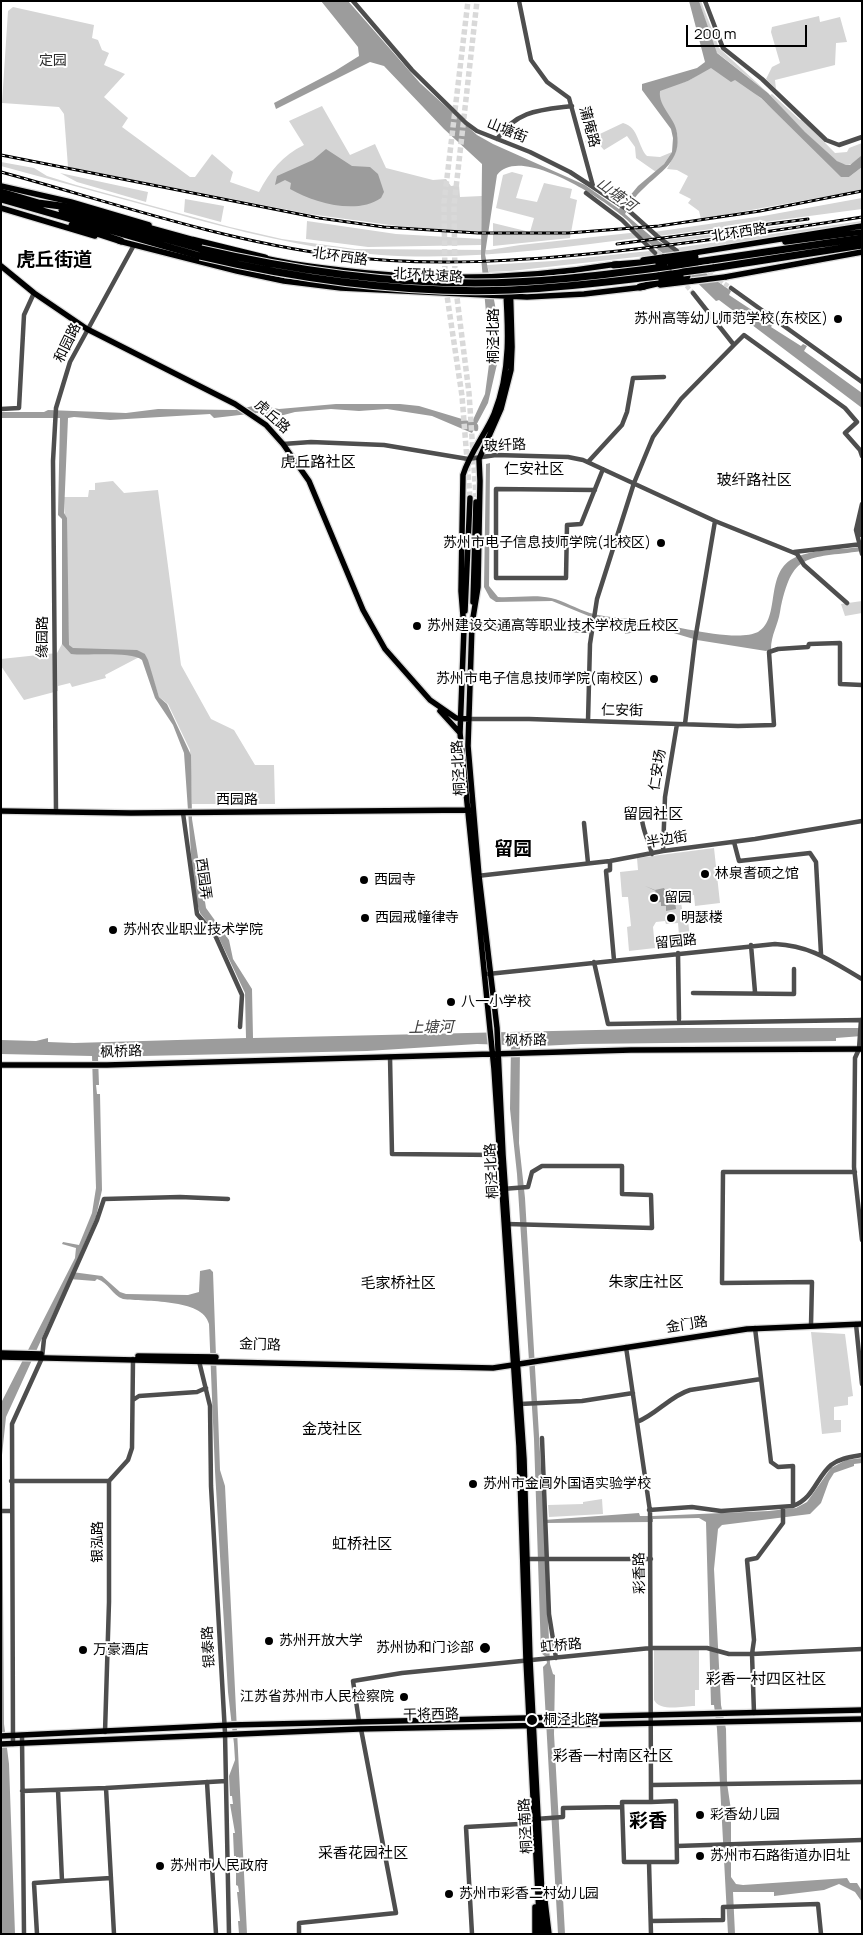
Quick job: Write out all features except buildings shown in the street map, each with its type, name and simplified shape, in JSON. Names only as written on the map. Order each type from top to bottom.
[{"type":"highway","name":"北环快速路","points":[[1,192],[200,253],[332,274],[430,282],[539,281],[656,268],[668,261]]},
{"type":"highway","points":[[1,199],[35,213],[121,241]]},
{"type":"highway","name":"北环快速路","points":[[1,199],[200,253],[309,278],[430,290],[520,290],[658,276],[687,277]]},
{"type":"highway","points":[[38,203],[76,208],[265,258]]},
{"type":"highway","points":[[614,264],[668,261],[695,257],[737,256],[862,238]]},
{"type":"highway","points":[[640,287],[713,270],[752,266],[799,254],[862,245]]},
{"type":"main road","name":"北环西路","points":[[1,186],[32,195],[70,202],[265,258],[355,272],[406,277],[507,278],[614,264]]},
{"type":"main road","name":"北环西路","points":[[1,208],[134,245],[252,274],[301,283],[353,289],[508,297],[561,296],[640,287]]},
{"type":"main road","name":"北环西路","points":[[695,257],[727,248],[862,226]]},
{"type":"main road","points":[[727,248],[862,232]]},
{"type":"main road","points":[[687,277],[726,277],[862,252]]},
{"type":"main road","name":"虎丘路","points":[[1,266],[34,293],[87,329],[242,407],[258,418],[283,444],[312,487],[374,632],[388,654],[430,700],[460,719],[469,720]]},
{"type":"main road","points":[[353,289],[355,272]]},
{"type":"main road","name":"桐泾北路","points":[[472,624],[478,587],[478,459],[501,410],[509,380],[512,346],[507,278]]},
{"type":"main road","name":"桐泾北路","points":[[464,626],[461,591],[463,475],[468,459],[490,423],[503,386],[508,358],[508,297]]},
{"type":"main road","name":"桐泾北路","points":[[471,810],[460,733],[460,719],[473,498],[472,624],[468,746],[471,810],[494,1028],[498,1155],[507,1224],[517,1365],[531,1717]]},
{"type":"main road","points":[[430,700],[460,733]]},
{"type":"main road","name":"西园路","points":[[1,811],[188,813],[471,810]]},
{"type":"main road","name":"枫桥路","points":[[1,1064],[88,1066],[640,1050],[860,1049]]},
{"type":"main road","name":"桐泾北路","points":[[495,1054],[503,1189],[520,1404],[527,1559],[528,1660]]},
{"type":"main road","name":"金门路","points":[[1,1353],[34,1356],[517,1365],[755,1328],[859,1324]]},
{"type":"main road","name":"金门路","points":[[1,1357],[23,1355]]},
{"type":"main road","name":"金门路","points":[[42,1356],[208,1359]]},
{"type":"main road","name":"干将西路","points":[[1,1736],[239,1724],[862,1710]]},
{"type":"main road","name":"桐泾南路","points":[[531,1717],[540,1934]]},
{"type":"main road","name":"干将西路","points":[[1,1744],[228,1733],[361,1729],[862,1719]]},
{"type":"main road","points":[[535,1934],[539,1879]]},
{"type":"main road","points":[[539,1879],[549,1934]]},
{"type":"main road","name":"桐泾南路","points":[[539,1879],[544,1934]]},
{"type":"street","name":"山塘街","points":[[353,1],[412,70],[474,129],[543,158],[593,186],[628,210],[657,236],[678,251]]},
{"type":"street","name":"蒲庵路","points":[[520,1],[531,60],[547,82],[570,98],[593,186]]},
{"type":"street","points":[[705,1],[723,48],[762,79],[826,140],[839,145],[862,137]]},
{"type":"street","points":[[498,139],[507,126],[525,114],[572,106]]},
{"type":"street","points":[[586,193],[622,220],[655,253]]},
{"type":"street","name":"和园路","points":[[53,461],[56,408],[70,362],[134,245]]},
{"type":"street","points":[[731,288],[862,382]]},
{"type":"street","points":[[693,292],[734,345]]},
{"type":"street","points":[[1,409],[19,408],[24,315],[34,293]]},
{"type":"street","points":[[588,721],[592,631],[595,612],[634,483],[653,437],[680,399],[744,335],[845,408],[857,422],[845,433],[860,450],[862,456]]},
{"type":"street","points":[[588,462],[622,425],[627,412],[633,378],[664,377]]},
{"type":"street","name":"玻纤路","points":[[283,444],[310,442],[384,445],[468,459],[496,455],[568,457],[588,462],[715,522],[796,553]]},
{"type":"street","name":"缘园路","points":[[53,461],[56,812]]},
{"type":"street","points":[[594,490],[496,489],[496,578],[566,578],[567,525],[581,524],[603,469]]},
{"type":"street","points":[[860,545],[856,530],[862,504]]},
{"type":"street","points":[[861,553],[859,531],[862,519]]},
{"type":"street","points":[[685,724],[695,640],[715,522]]},
{"type":"street","points":[[847,603],[804,565],[796,553],[860,545]]},
{"type":"street","points":[[472,624],[592,631]]},
{"type":"street","name":"仁安街","points":[[469,720],[774,725],[770,652],[778,649],[808,647],[809,644],[840,643],[840,684],[862,685]]},
{"type":"street","name":"仁安场","points":[[663,851],[665,797],[677,724]]},
{"type":"street","name":"西园弄","points":[[188,813],[196,914],[215,935],[242,995],[240,1027]]},
{"type":"street","points":[[642,819],[644,832],[649,839],[652,854]]},
{"type":"street","name":"半边街","points":[[477,876],[610,861],[663,851],[734,842],[862,821]]},
{"type":"street","points":[[584,823],[588,863]]},
{"type":"street","points":[[734,842],[739,861],[810,853],[816,862],[821,954]]},
{"type":"street","points":[[610,861],[610,870],[606,871],[614,960]]},
{"type":"street","points":[[751,945],[755,992]]},
{"type":"street","name":"留园路","points":[[488,974],[751,945],[791,945],[821,954],[862,979]]},
{"type":"street","points":[[678,953],[679,1019]]},
{"type":"street","points":[[594,962],[608,1024],[861,1021],[860,1049],[855,1058],[855,1172],[862,1240]]},
{"type":"street","points":[[693,993],[755,992],[794,994],[794,969]]},
{"type":"street","points":[[390,1057],[392,1154],[498,1155]]},
{"type":"street","points":[[503,1189],[528,1187],[532,1172],[542,1166],[622,1166],[622,1194],[651,1195],[652,1228],[507,1224]]},
{"type":"street","points":[[811,1325],[812,1282],[722,1283],[723,1172],[855,1172]]},
{"type":"street","points":[[12,1744],[6,1511],[12,1481],[12,1424],[42,1356],[44,1339],[71,1281],[104,1199],[180,1197],[228,1199]]},
{"type":"street","points":[[859,1324],[862,1384]]},
{"type":"street","points":[[755,1328],[771,1462],[778,1467],[793,1466],[793,1506]]},
{"type":"street","name":"彩香路","points":[[626,1347],[650,1510],[652,1559],[651,1802]]},
{"type":"street","points":[[12,1481],[109,1481],[128,1460],[130,1454],[134,1359]]},
{"type":"street","name":"银泰路","points":[[199,1360],[210,1406],[211,1486],[228,1725],[226,1781],[229,1934]]},
{"type":"street","points":[[637,1422],[647,1418],[679,1393],[761,1379]]},
{"type":"street","points":[[133,1400],[138,1396],[198,1392],[206,1388]]},
{"type":"street","points":[[520,1404],[582,1401],[634,1393]]},
{"type":"street","points":[[542,1438],[551,1659]]},
{"type":"street","points":[[650,1510],[692,1506],[721,1511],[793,1506],[804,1501],[811,1494],[832,1465],[844,1458],[862,1455]]},
{"type":"street","name":"银泓路","points":[[106,1732],[110,1602],[109,1481]]},
{"type":"street","points":[[754,1713],[752,1654],[754,1640],[747,1560],[758,1558],[783,1523],[783,1508]]},
{"type":"street","points":[[527,1559],[652,1559]]},
{"type":"street","name":"虹桥路","points":[[358,1721],[354,1681],[402,1673],[651,1648],[707,1648],[723,1652],[752,1654],[862,1648]]},
{"type":"street","points":[[300,1934],[299,1923],[396,1913],[361,1729]]},
{"type":"street","points":[[22,1735],[24,1934]]},
{"type":"street","points":[[22,1791],[226,1781]]},
{"type":"street","points":[[207,1782],[216,1934]]},
{"type":"street","points":[[651,1785],[862,1782]]},
{"type":"street","points":[[106,1788],[114,1934]]},
{"type":"street","points":[[58,1790],[62,1881]]},
{"type":"street","points":[[676,1801],[677,1862],[624,1862],[622,1802],[651,1802],[676,1801]]},
{"type":"street","points":[[472,1934],[466,1827],[563,1817],[563,1808],[622,1807]]},
{"type":"street","points":[[677,1846],[723,1843],[862,1840]]},
{"type":"street","points":[[650,1862],[651,1934]]},
{"type":"street","points":[[37,1934],[34,1882],[111,1878]]},
{"type":"street","points":[[651,1921],[723,1920],[723,1907],[818,1904],[821,1934]]},
{"type":"green space","points":[[699,1],[701,1],[719,48],[768,93],[715,51]]},
{"type":"green space","name":"定园","points":[[13,7],[94,25],[92,38],[98,40],[102,50],[109,53],[104,65],[125,74],[104,97],[128,118],[122,127],[190,177],[195,177],[212,154],[233,172],[230,182],[259,192],[277,165],[296,149],[304,145],[289,121],[322,106],[350,155],[375,144],[386,168],[433,180],[446,179],[451,186],[459,185],[460,197],[482,196],[481,232],[397,226],[309,214],[68,167],[64,114],[59,107],[2,103],[8,11]]},
{"type":"green space","points":[[819,16],[820,22],[840,17],[847,42],[836,43],[835,65],[775,80],[776,89],[766,79],[772,67],[780,63],[771,32],[772,27]]},
{"type":"green space","points":[[709,68],[713,68],[747,86],[849,177],[862,167],[862,190],[701,219],[699,211],[688,203],[691,199],[679,193],[688,176],[677,170],[667,169],[675,154],[678,142],[674,126],[661,103],[659,91],[664,87],[688,81]]},
{"type":"green space","points":[[772,94],[800,120],[802,119],[835,153],[847,152],[849,148],[862,143],[862,155],[850,164],[846,165],[839,162],[807,134],[770,95]]},
{"type":"green space","points":[[623,123],[628,125],[635,133],[647,156],[660,157],[672,152],[656,172],[636,158],[635,147],[627,136],[604,150],[598,143],[589,149],[585,141]]},
{"type":"green space","points":[[1,162],[34,168],[47,176],[76,185],[230,227],[282,239],[355,249],[489,250],[639,232],[645,237],[480,255],[414,256],[353,252],[299,244],[219,225],[1,166]]},
{"type":"green space","points":[[512,172],[523,175],[516,198],[537,202],[544,183],[572,189],[570,198],[577,200],[570,238],[493,246],[493,223],[530,232],[534,218],[496,208],[503,175]]},
{"type":"green space","points":[[60,173],[148,192],[146,202],[77,182]]},
{"type":"green space","points":[[862,198],[862,209],[659,236],[654,232],[763,216]]},
{"type":"green space","points":[[185,199],[224,206],[221,222],[184,212]]},
{"type":"green space","points":[[830,220],[668,243],[664,240]]},
{"type":"green space","points":[[307,221],[396,234],[482,239],[481,245],[368,247],[306,239]]},
{"type":"green space","points":[[862,221],[862,224],[730,244],[724,247],[682,252],[676,248]]},
{"type":"green space","points":[[659,250],[663,254],[511,271],[489,272],[487,265],[553,261]]},
{"type":"green space","points":[[113,481],[124,493],[158,490],[181,665],[211,719],[234,730],[255,765],[274,765],[275,804],[192,804],[190,750],[168,704],[159,697],[145,654],[105,675],[106,678],[72,687],[70,683],[58,686],[58,691],[24,700],[1,666],[1,659],[57,653],[62,644],[69,642],[64,497],[88,497],[89,490],[95,490],[95,483]]},
{"type":"green space","points":[[862,601],[862,613],[845,616],[841,604]]},
{"type":"green space","name":"留园","points":[[714,848],[720,903],[695,906],[694,895],[680,897],[683,914],[687,913],[691,945],[680,947],[678,923],[666,924],[665,921],[656,922],[653,927],[655,948],[629,951],[627,927],[631,926],[628,897],[622,897],[620,872],[638,870],[637,858]]},
{"type":"green space","points":[[811,1332],[845,1334],[853,1396],[848,1397],[848,1405],[834,1407],[834,1420],[841,1420],[841,1432],[822,1434]]},
{"type":"green space","points":[[602,1499],[603,1514],[549,1517],[548,1505],[583,1504],[583,1502]]},
{"type":"green space","points":[[654,1649],[699,1649],[699,1690],[695,1690],[695,1706],[666,1707],[657,1704],[654,1700]]},
{"type":"shaded area","points":[[321,1],[348,1],[420,83],[477,135],[585,185],[619,209],[638,186],[664,164],[672,152],[673,138],[671,129],[642,90],[642,84],[697,68],[705,62],[689,1],[699,1],[717,53],[768,93],[805,132],[837,161],[850,165],[862,155],[862,167],[849,177],[841,177],[761,98],[735,80],[731,82],[711,68],[688,81],[660,91],[664,107],[676,127],[678,143],[676,151],[673,159],[638,195],[625,214],[653,238],[672,249],[731,291],[729,295],[773,324],[771,327],[801,346],[803,344],[807,346],[804,351],[862,393],[862,408],[719,300],[716,301],[676,263],[647,241],[615,210],[562,178],[542,170],[524,166],[508,167],[497,175],[485,254],[495,305],[498,343],[497,364],[488,403],[472,433],[432,416],[387,409],[359,411],[331,409],[295,412],[276,417],[257,413],[214,418],[210,414],[110,420],[68,418],[64,513],[67,518],[69,645],[73,648],[137,650],[145,654],[148,660],[159,697],[167,704],[191,755],[192,819],[206,908],[229,940],[233,959],[252,989],[253,1038],[682,1028],[862,1028],[862,1036],[836,1038],[836,1041],[581,1044],[520,1047],[519,1143],[525,1198],[544,1520],[639,1513],[640,1516],[653,1516],[796,1508],[807,1502],[831,1468],[846,1460],[862,1458],[862,1463],[854,1464],[854,1466],[834,1473],[821,1503],[810,1514],[722,1525],[718,1529],[714,1569],[721,1705],[726,1729],[727,1783],[731,1810],[731,1877],[736,1884],[743,1885],[847,1878],[850,1883],[857,1883],[862,1891],[862,1902],[855,1892],[839,1884],[824,1890],[774,1896],[774,1892],[733,1892],[735,1934],[728,1934],[717,1729],[714,1705],[711,1705],[706,1522],[699,1518],[653,1519],[653,1522],[544,1523],[550,1664],[555,1675],[554,1734],[565,1934],[558,1934],[543,1667],[547,1663],[546,1657],[541,1653],[534,1439],[517,1174],[510,1109],[511,1045],[477,1044],[367,1051],[98,1057],[99,1085],[96,1085],[97,1094],[100,1094],[102,1190],[96,1217],[72,1272],[102,1276],[120,1292],[126,1294],[188,1295],[199,1292],[200,1271],[210,1269],[213,1272],[220,1470],[225,1486],[247,1934],[239,1934],[238,1921],[240,1921],[237,1892],[239,1892],[236,1885],[236,1856],[234,1856],[233,1833],[235,1833],[230,1804],[233,1804],[232,1796],[230,1796],[229,1776],[235,1760],[228,1692],[215,1471],[209,1324],[204,1316],[185,1305],[123,1299],[116,1295],[105,1283],[97,1279],[95,1281],[69,1279],[6,1417],[2,1455],[4,1724],[9,1764],[15,1934],[1,1934],[1,1403],[75,1258],[76,1248],[62,1244],[63,1242],[79,1245],[92,1213],[96,1188],[92,1056],[1,1054],[1,1040],[36,1041],[48,1038],[48,1042],[74,1043],[246,1038],[245,993],[218,936],[200,913],[197,903],[193,882],[184,753],[173,725],[155,698],[142,660],[136,657],[119,655],[71,654],[62,644],[62,519],[58,515],[60,418],[1,418],[1,412],[44,412],[48,410],[126,413],[158,409],[236,410],[257,405],[279,409],[336,404],[400,404],[419,406],[472,422],[485,394],[490,357],[481,257],[482,164],[444,129],[384,66],[370,62],[276,109],[274,103],[335,71],[359,56],[358,47]]},
{"type":"shaded area","points":[[326,149],[352,166],[370,167],[378,174],[384,192],[381,198],[360,206],[336,205],[311,199],[300,194],[290,189],[291,183],[285,180],[275,185],[277,176],[313,160]]},
{"type":"shaded area","points":[[490,463],[489,586],[498,597],[545,597],[556,599],[597,615],[646,621],[719,634],[748,635],[758,632],[765,625],[772,606],[776,583],[786,564],[803,554],[819,551],[860,547],[862,551],[815,558],[804,562],[796,568],[785,592],[771,649],[766,651],[697,640],[657,628],[625,634],[624,625],[596,619],[552,601],[496,602],[490,598],[484,587],[486,464]]},
{"type":"shaded area","points":[[645,886],[655,890],[664,888],[666,892],[668,889],[673,890],[674,898],[669,899],[675,902],[676,909],[666,911],[666,906],[661,906],[661,902],[654,903],[654,893],[656,891]]},
{"type":"tunnel","points":[[445,280],[444,203],[468,1]]},
{"type":"tunnel","points":[[455,280],[454,206],[477,1]]},
{"type":"tunnel","points":[[703,269],[731,288]]},
{"type":"tunnel","points":[[682,281],[693,293]]},
{"type":"tunnel","points":[[446,289],[462,396],[470,498]]},
{"type":"tunnel","points":[[456,290],[469,393],[476,497]]},
{"type":"railway","points":[[1,155],[319,218],[384,227],[478,233],[568,233],[659,226],[760,211],[862,191]]},
{"type":"railway","points":[[1,172],[166,219],[249,240],[333,255],[405,261],[476,262],[582,255],[710,240],[862,217]]},
{"type":"railway","points":[[617,244],[808,219]]},
{"type":"place","name":"苏州高等幼儿师范学校(东校区)","points":[[838,319]]},
{"type":"place","name":"苏州市电子信息技师学院(北校区)","points":[[661,543]]},
{"type":"place","name":"苏州建设交通高等职业技术学校虎丘校区","points":[[417,626]]},
{"type":"place","name":"苏州市电子信息技师学院(南校区)","points":[[654,679]]},
{"type":"place","name":"林泉耆硕之馆","points":[[705,874]]},
{"type":"place","name":"西园寺","points":[[364,880]]},
{"type":"place","name":"留园","points":[[654,898]]},
{"type":"place","name":"西园戒幢律寺","points":[[365,918]]},
{"type":"place","name":"明瑟楼","points":[[671,918]]},
{"type":"place","name":"苏州农业职业技术学院","points":[[113,930]]},
{"type":"place","name":"八一小学校","points":[[451,1002]]},
{"type":"place","name":"苏州市金阊外国语实验学校","points":[[473,1484]]},
{"type":"place","name":"苏州开放大学","points":[[269,1641]]},
{"type":"place","name":"苏州协和门诊部","points":[[485,1648]]},
{"type":"place","name":"万豪酒店","points":[[83,1650]]},
{"type":"place","name":"江苏省苏州市人民检察院","points":[[404,1697]]},
{"type":"place","name":"桐泾北路","points":[[532,1720]]},
{"type":"place","name":"彩香幼儿园","points":[[700,1815]]},
{"type":"place","name":"苏州市石路街道办旧址","points":[[700,1856]]},
{"type":"place","name":"苏州市人民政府","points":[[160,1866]]},
{"type":"place","name":"苏州市彩香二村幼儿园","points":[[449,1894]]},
{"type":"district","name":"虎丘街道","points":[[54,261]]},
{"type":"district","name":"虎丘路社区","points":[[318,463]]},
{"type":"district","name":"仁安社区","points":[[534,470]]},
{"type":"district","name":"玻纤路社区","points":[[754,481]]},
{"type":"district","name":"留园社区","points":[[653,815]]},
{"type":"district","name":"留园","points":[[513,850]]},
{"type":"district","name":"朱家庄社区","points":[[646,1283]]},
{"type":"district","name":"毛家桥社区","points":[[398,1284]]},
{"type":"district","name":"金茂社区","points":[[332,1430]]},
{"type":"district","name":"虹桥社区","points":[[362,1545]]},
{"type":"district","name":"彩香一村四区社区","points":[[766,1680]]},
{"type":"district","name":"彩香一村南区社区","points":[[613,1757]]},
{"type":"district","name":"彩香","points":[[648,1822]]},
{"type":"district","name":"采香花园社区","points":[[363,1854]]},
{"type":"water label","name":"山塘河","points":[[616,195]]},
{"type":"water label","name":"上塘河","points":[[431,1028]]}]
